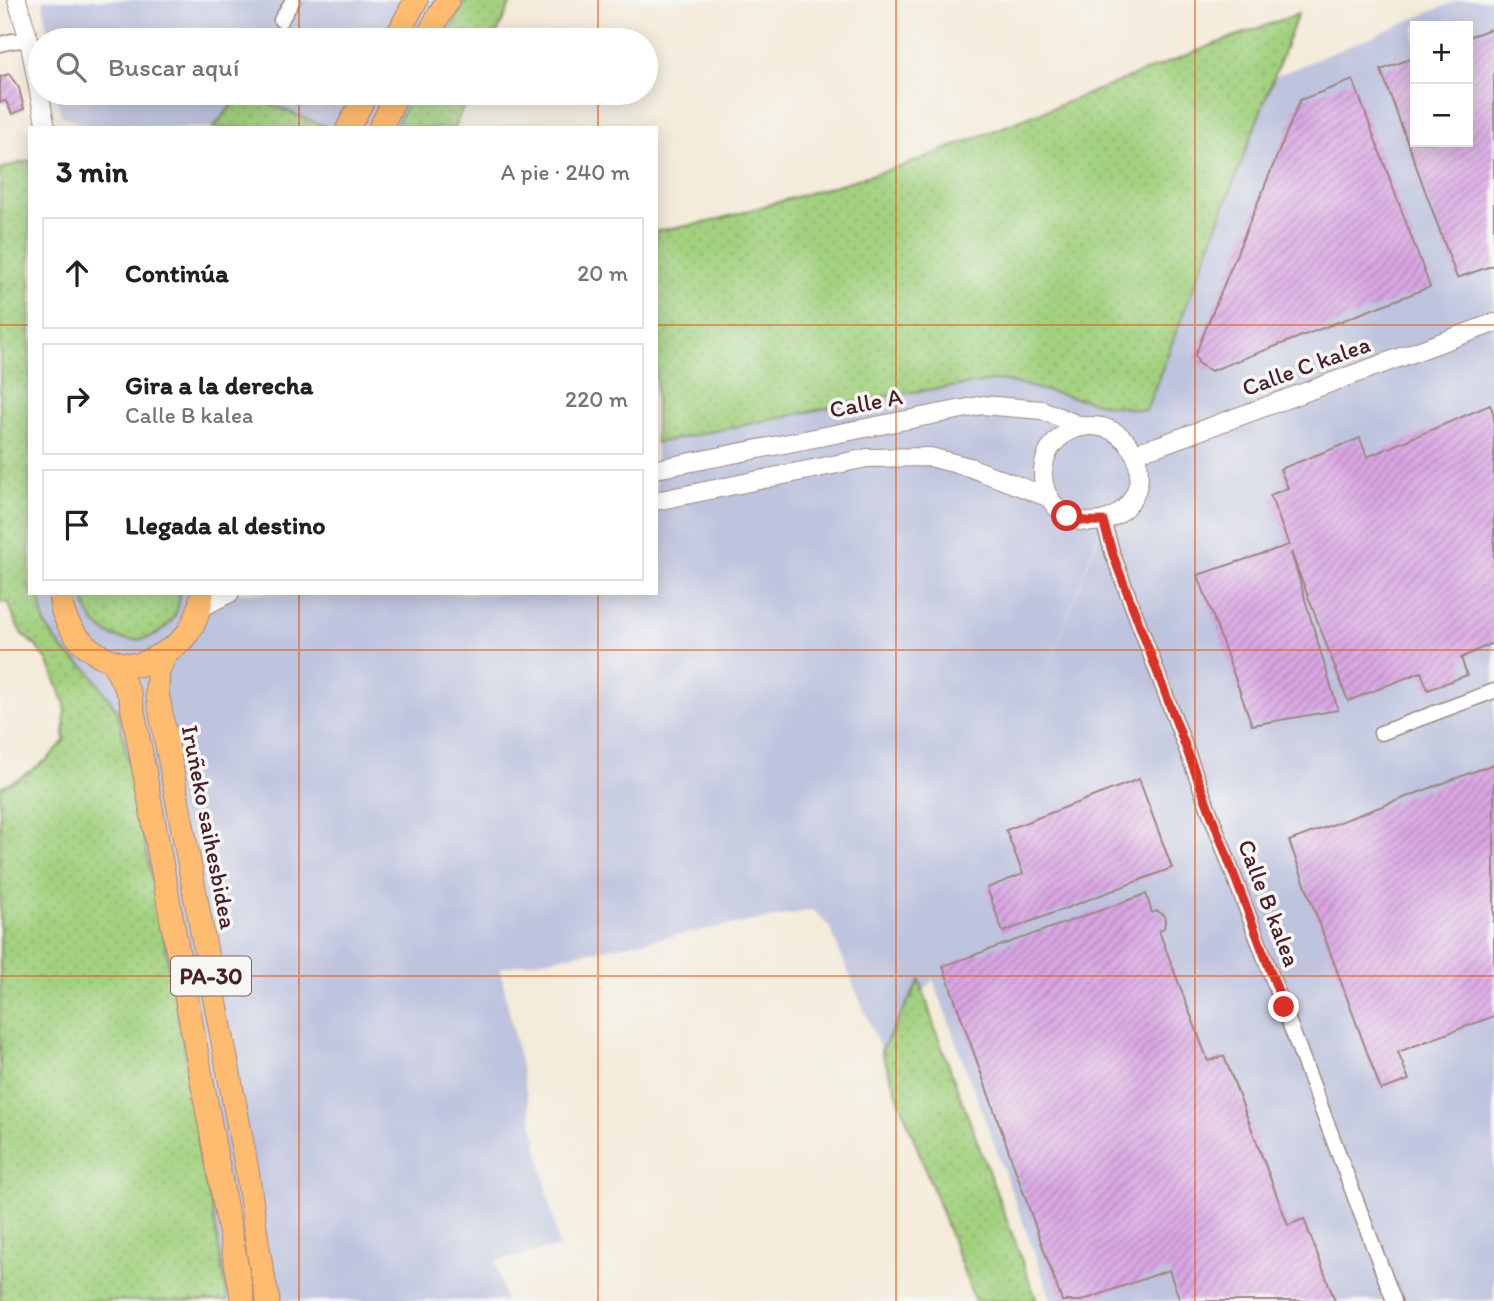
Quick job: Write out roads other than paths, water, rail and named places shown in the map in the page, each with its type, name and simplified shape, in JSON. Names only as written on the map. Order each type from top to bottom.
[{"type":"highway","points":[[400,28],[415,0]]},
{"type":"highway","points":[[432,28],[448,0]]},
{"type":"highway","points":[[349,126],[360,105]]},
{"type":"highway","points":[[381,126],[392,105]]},
{"type":"highway","points":[[60,595],[66,621],[80,641],[112,661],[136,666],[166,653],[181,642],[193,626],[201,601]]},
{"type":"highway","name":"Iruñeko saihesbidea","points":[[166,653],[158,671],[157,692],[247,1170],[268,1301]]},
{"type":"highway","name":"PA-30","points":[[112,661],[130,695],[243,1301]]},
{"type":"street","points":[[17,0],[28,37]]},
{"type":"street","points":[[29,0],[29,28]]},
{"type":"street","points":[[281,20],[293,0]]},
{"type":"street","points":[[392,28],[402,0]]},
{"type":"street","points":[[0,44],[28,40]]},
{"type":"street","points":[[42,105],[46,126]]},
{"type":"street","name":"Calle C kalea","points":[[1134,453],[1494,323]]},
{"type":"street","name":"Calle A","points":[[658,469],[983,405],[1042,410],[1083,427]]},
{"type":"street","points":[[1093,426],[1113,431],[1122,436],[1134,453],[1140,476],[1137,488],[1132,500],[1114,516],[1103,521],[1078,520],[1067,516],[1050,498],[1043,473],[1046,460],[1059,438],[1070,431],[1093,426]]},
{"type":"street","points":[[658,501],[867,458],[930,457],[969,467],[1050,498]]},
{"type":"street","name":"Calle B kalea","points":[[1103,521],[1113,555],[1394,1301]]},
{"type":"street","points":[[201,601],[223,595]]},
{"type":"street","points":[[1381,733],[1494,691]]}]
